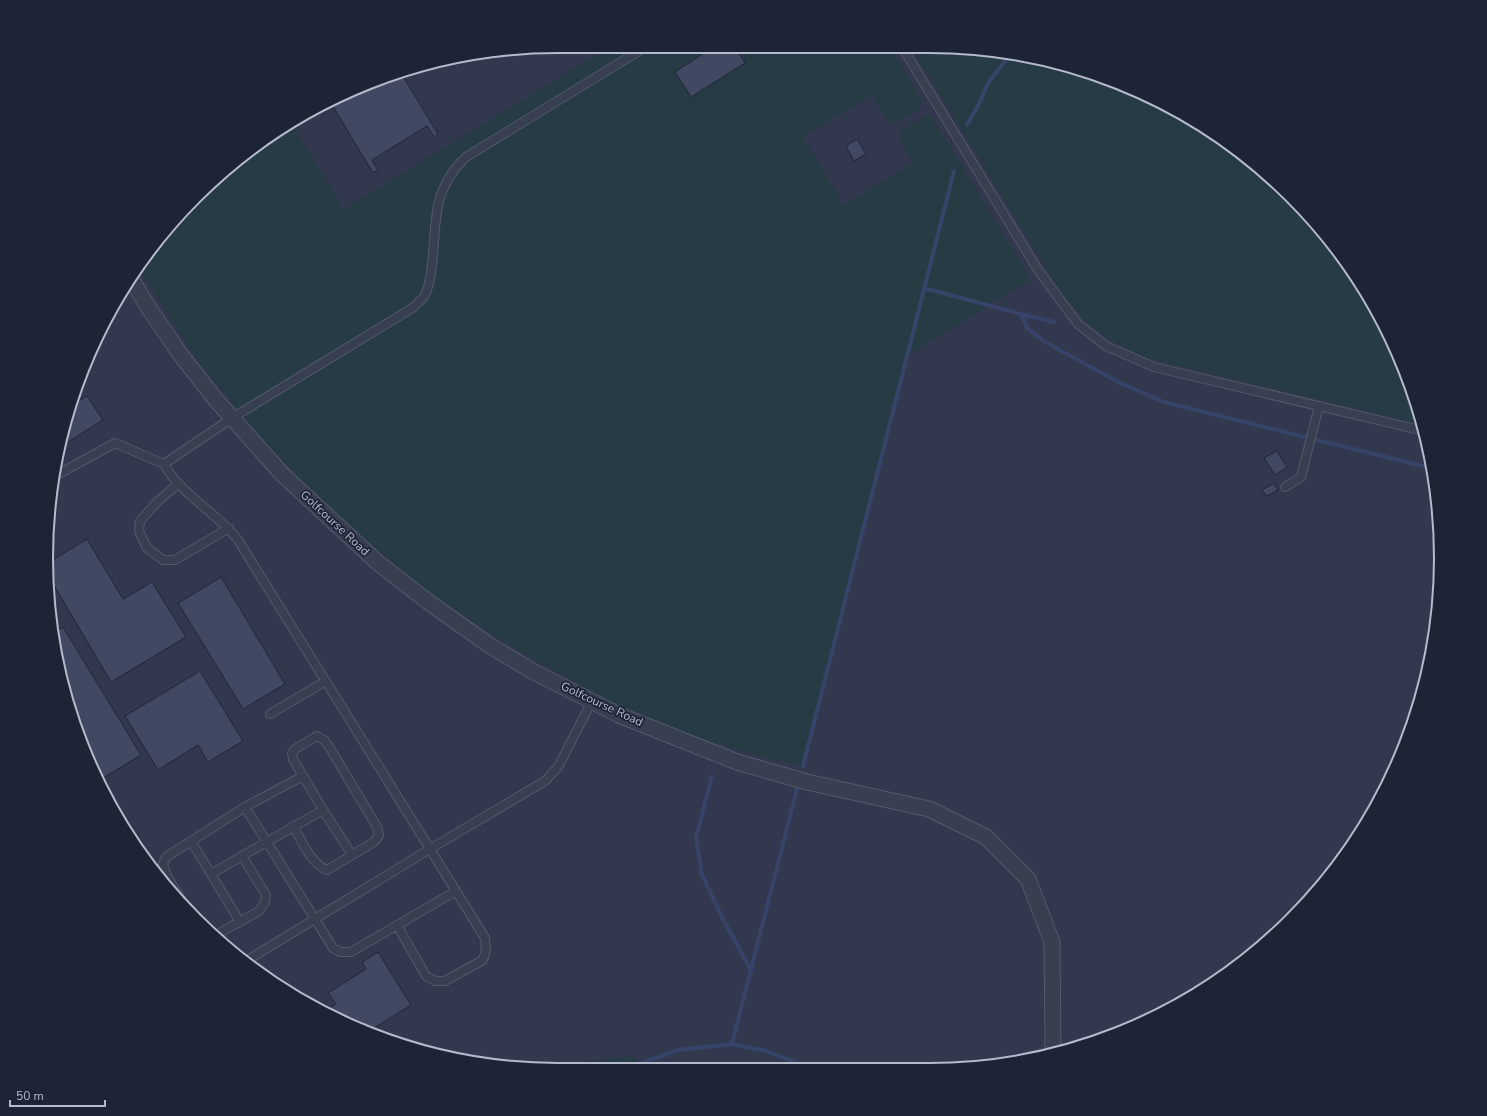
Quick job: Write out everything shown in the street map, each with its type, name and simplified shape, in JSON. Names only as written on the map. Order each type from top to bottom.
[{"type":"street","name":"Golfcourse Road","points":[[134,283],[150,310],[180,354],[216,400],[282,474],[377,562],[427,601],[489,645],[532,671],[619,714],[737,762],[807,782],[929,809],[986,837],[1028,879],[1052,942],[1053,1048]]},
{"type":"lane","points":[[164,464],[232,418],[414,307],[423,298],[429,282],[439,202],[446,181],[458,164],[466,157],[636,53]]},
{"type":"lane","points":[[906,53],[1038,270],[1078,324],[1106,346],[1154,367],[1418,429]]},
{"type":"lane","points":[[1285,487],[1301,476],[1319,406]]},
{"type":"lane","points":[[60,473],[115,443],[164,464],[178,484],[229,528],[238,540],[485,938],[486,950],[483,960],[445,981],[434,981],[426,976],[397,925]]},
{"type":"lane","points":[[178,484],[157,502],[140,521],[139,531],[147,548],[163,560],[175,560],[229,528]]},
{"type":"lane","points":[[270,714],[326,681]]},
{"type":"lane","points":[[250,958],[545,781],[558,767],[592,701]]},
{"type":"lane","points":[[292,826],[315,862],[327,870],[374,842],[379,835],[377,827],[330,748],[324,740],[317,736],[295,749],[292,753],[293,759],[322,810],[352,855]]},
{"type":"lane","points":[[171,882],[166,874],[163,864],[166,857],[245,807],[303,776]]},
{"type":"lane","points":[[245,807],[333,948],[340,952],[351,952],[456,890]]},
{"type":"lane","points":[[212,874],[292,826],[322,810]]},
{"type":"lane","points":[[191,841],[240,922]]},
{"type":"lane","points":[[220,933],[259,911],[265,902],[266,895],[242,856]]},
{"type":"shaded area","points":[[600,53],[894,53],[922,100],[921,106],[908,116],[894,123],[883,116],[872,95],[803,137],[844,205],[913,163],[898,136],[901,131],[928,115],[932,117],[1031,279],[907,356],[803,766],[762,757],[695,736],[612,703],[504,642],[421,587],[315,496],[256,432],[196,358],[142,272],[178,225],[225,178],[277,138],[294,128],[344,209]]},
{"type":"shaded area","points":[[915,53],[962,54],[995,57],[1060,70],[1091,80],[1122,91],[1152,105],[1210,138],[1236,157],[1262,178],[1309,225],[1349,277],[1382,335],[1396,365],[1416,423],[1147,358],[1114,342],[1088,324],[1062,294]]},
{"type":"shaded area","points":[[929,53],[995,57],[1028,63],[1060,70],[1122,91],[1182,121],[1210,138],[1262,178],[1309,225],[1349,277],[1366,306],[1396,365],[1407,396],[1417,427],[1430,492],[1434,558],[1433,591],[1430,624],[1417,689],[1396,751],[1382,781],[1349,839],[1330,865],[1309,891],[1262,938],[1210,978],[1182,995],[1122,1025],[1060,1046],[995,1059],[929,1063],[525,1062],[492,1059],[427,1046],[365,1025],[335,1011],[277,978],[251,959],[225,938],[178,891],[138,839],[105,781],[91,751],[70,689],[57,624],[53,558],[57,492],[70,427],[91,365],[121,305],[138,277],[178,225],[225,178],[277,138],[335,105],[365,91],[396,80],[427,70],[459,63],[492,57],[525,54]]},
{"type":"shaded area","points":[[633,1056],[639,1063],[574,1063]]},
{"type":"building","points":[[704,53],[739,53],[745,63],[691,97],[675,72]]},
{"type":"building","points":[[404,78],[438,134],[434,137],[427,126],[372,160],[378,170],[373,173],[333,106],[365,91]]},
{"type":"building","points":[[857,139],[866,154],[854,161],[846,146]]},
{"type":"building","points":[[87,396],[103,420],[67,443],[70,427],[78,401]]},
{"type":"building","points":[[1277,451],[1287,467],[1275,475],[1264,458]]},
{"type":"building","points":[[1274,483],[1278,490],[1267,496],[1262,490]]},
{"type":"building","points":[[87,539],[123,599],[152,582],[186,637],[111,682],[54,585],[53,560]]},
{"type":"building","points":[[221,577],[285,684],[243,709],[178,603]]},
{"type":"building","points":[[63,627],[141,755],[104,778],[91,751],[70,689],[58,630]]},
{"type":"building","points":[[200,671],[243,741],[208,762],[198,745],[158,770],[125,716]]},
{"type":"building","points":[[378,952],[411,1005],[374,1028],[329,1008],[336,1004],[328,993],[366,969],[362,962]]},
{"type":"waterway","points":[[967,125],[979,104],[988,83],[1007,59]]},
{"type":"waterway","points":[[803,766],[954,171]]},
{"type":"waterway","points":[[924,288],[1021,314],[1027,328],[1045,342],[1120,383],[1164,402],[1425,467]]},
{"type":"waterway","points":[[1021,314],[1054,322]]},
{"type":"waterway","points":[[712,776],[696,838],[702,875],[724,921],[751,970]]},
{"type":"waterway","points":[[732,1044],[797,789]]},
{"type":"waterway","points":[[642,1063],[678,1050],[732,1044],[766,1051],[797,1063]]}]
